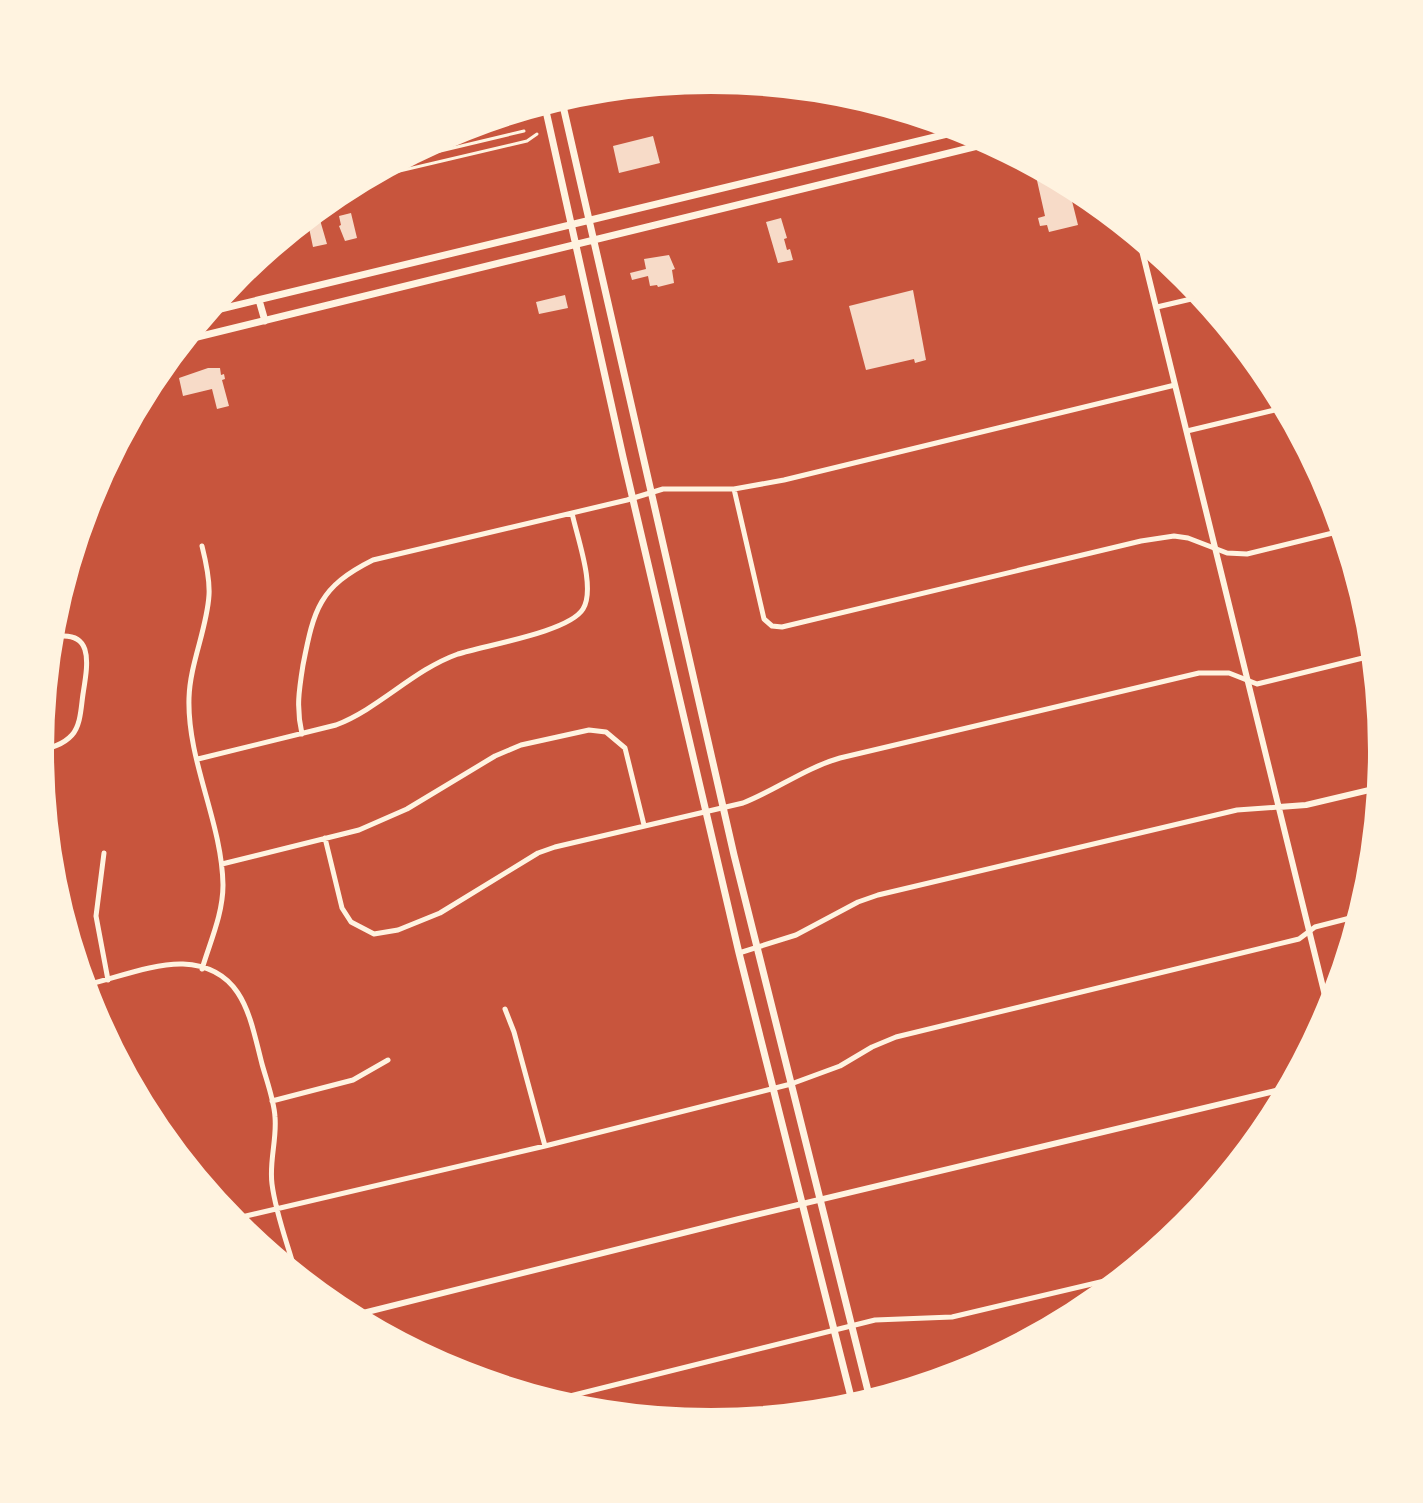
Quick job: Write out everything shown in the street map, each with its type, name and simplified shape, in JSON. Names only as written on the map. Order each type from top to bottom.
[{"type":"main road","points":[[564,109],[723,807],[868,1392]]},
{"type":"main road","points":[[546,113],[739,953],[851,1396]]},
{"type":"main road","points":[[224,308],[944,135]]},
{"type":"main road","points":[[951,137],[954,152]]},
{"type":"main road","points":[[199,337],[975,147]]},
{"type":"main road","points":[[731,187],[736,205]]},
{"type":"main road","points":[[432,259],[436,280]]},
{"type":"main road","points":[[259,300],[265,321]]},
{"type":"main road","points":[[604,368],[621,362]]},
{"type":"street","points":[[1143,254],[1325,994]]},
{"type":"street","points":[[1157,307],[1191,299]]},
{"type":"street","points":[[302,734],[297,699],[317,608],[344,576],[373,560],[633,498],[651,491],[681,487],[734,489],[784,480],[1176,385]]},
{"type":"street","points":[[1187,431],[1275,410]]},
{"type":"street","points":[[734,489],[764,619],[772,626],[782,627],[1141,541],[1174,536],[1227,553],[1247,554],[1333,533]]},
{"type":"street","points":[[198,759],[355,718],[431,666],[457,655],[554,628],[577,616],[585,607],[589,590],[572,513]]},
{"type":"street","points":[[202,546],[210,594],[189,695],[190,726],[222,864],[223,888],[219,913],[202,969]]},
{"type":"street","points":[[52,746],[64,742],[77,727],[89,659],[81,642],[71,636],[63,637]]},
{"type":"street","points":[[325,838],[342,908],[351,922],[374,934],[398,930],[440,913],[538,853],[769,793],[809,769],[840,758],[1199,673],[1229,673],[1260,683],[1364,658]]},
{"type":"street","points":[[222,864],[359,830],[407,809],[495,756],[521,745],[589,730],[606,732],[625,748],[644,825]]},
{"type":"street","points":[[739,953],[796,935],[858,902],[878,895],[1237,810],[1306,805],[1370,790]]},
{"type":"street","points":[[104,853],[96,916],[108,980]]},
{"type":"street","points":[[244,1216],[545,1146],[791,1084],[840,1066],[896,1037],[1299,939],[1315,927],[1350,918]]},
{"type":"street","points":[[94,983],[185,964],[220,975],[232,984],[247,1005],[272,1101],[275,1135],[270,1162],[277,1208],[292,1259]]},
{"type":"street","points":[[505,1009],[545,1146]]},
{"type":"street","points":[[272,1101],[353,1080],[388,1060]]},
{"type":"street","points":[[365,1313],[1277,1091]]},
{"type":"street","points":[[572,1396],[852,1325],[889,1318],[952,1317],[1105,1281]]},
{"type":"lane","points":[[439,151],[524,131]]},
{"type":"lane","points":[[399,171],[527,141],[537,134]]},
{"type":"building","points":[[653,136],[660,163],[619,173],[613,146]]},
{"type":"building","points":[[1036,178],[1071,199],[1078,225],[1049,232],[1047,225],[1040,226],[1038,218],[1045,216]]},
{"type":"building","points":[[351,213],[357,238],[345,241],[339,216]]},
{"type":"building","points":[[781,218],[787,250],[790,249],[793,260],[778,263],[766,222]]},
{"type":"building","points":[[320,221],[327,244],[313,247],[309,229]]},
{"type":"building","points":[[669,255],[675,269],[672,270],[674,283],[650,286],[648,276],[632,280],[630,273],[646,269],[644,259]]},
{"type":"building","points":[[913,290],[926,360],[915,363],[914,359],[866,370],[849,306]]},
{"type":"building","points":[[565,295],[568,308],[539,314],[536,302]]},
{"type":"building","points":[[208,368],[220,368],[221,375],[224,374],[225,379],[222,380],[229,406],[217,409],[212,389],[183,396],[179,378]]}]
